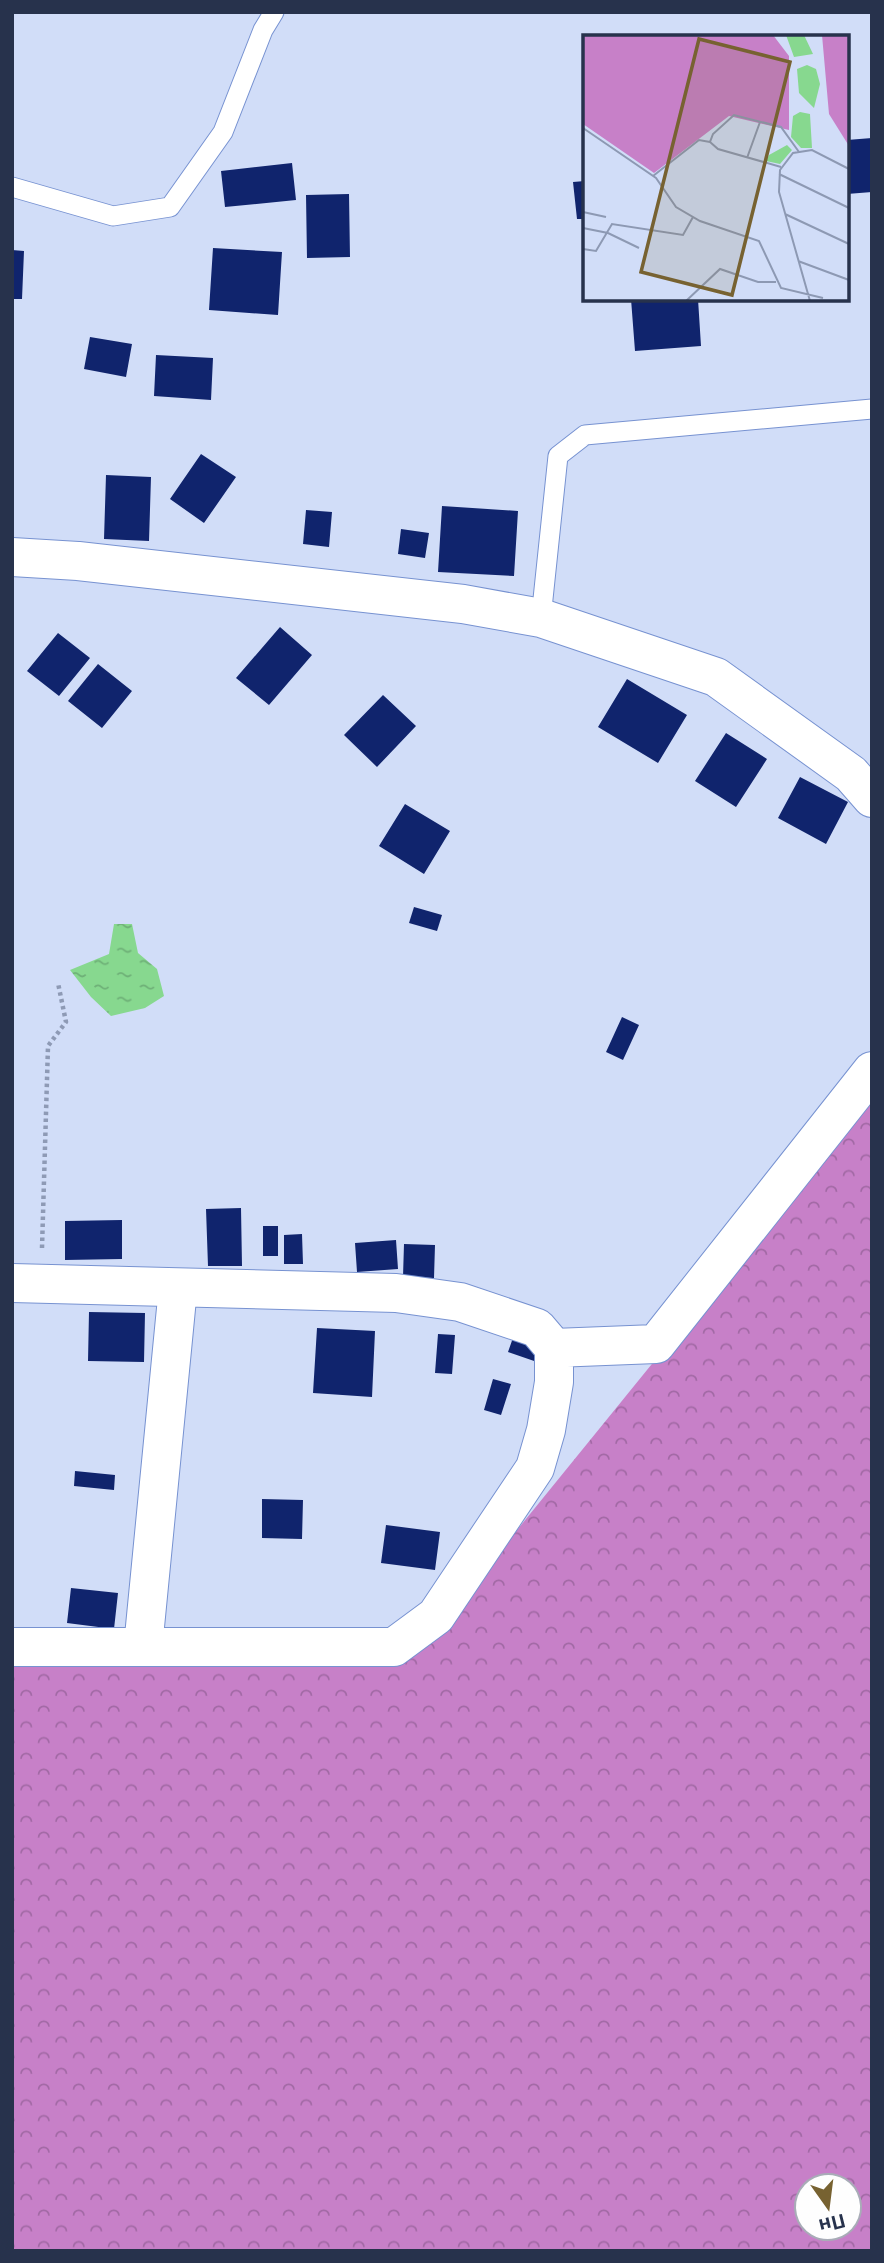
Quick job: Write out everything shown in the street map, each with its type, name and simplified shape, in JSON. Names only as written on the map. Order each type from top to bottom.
[{"type":"street","points":[[12,557],[78,561],[463,604],[541,618],[716,677],[851,774],[872,797]]},
{"type":"street","points":[[554,1348],[656,1344],[872,1071]]},
{"type":"street","points":[[12,1647],[394,1647],[436,1616],[535,1468],[546,1430],[554,1382],[554,1348],[537,1328],[460,1302],[396,1293],[27,1284]]},
{"type":"street","points":[[143,1647],[178,1287]]},
{"type":"lane","points":[[12,187],[113,216],[170,207],[223,132],[263,30],[274,12]]},
{"type":"lane","points":[[541,618],[558,456],[584,435],[872,409]]},
{"type":"path","points":[[27,1284],[48,1045],[66,1022],[58,983]]},
{"type":"green space","points":[[872,1093],[872,2251],[12,2251],[12,1636],[435,1631]]},
{"type":"water","points":[[114,924],[132,924],[138,953],[157,969],[164,996],[145,1008],[111,1016],[91,997],[70,970],[109,954]]},
{"type":"building","points":[[872,138],[872,192],[849,194],[849,140]]},
{"type":"building","points":[[292,163],[296,200],[225,207],[221,171]]},
{"type":"building","points":[[583,181],[583,219],[577,219],[573,182]]},
{"type":"building","points":[[349,194],[350,257],[307,258],[306,195]]},
{"type":"building","points":[[213,248],[282,252],[278,315],[209,310]]},
{"type":"building","points":[[12,250],[24,251],[22,299],[12,299]]},
{"type":"building","points":[[631,301],[698,301],[701,346],[635,351]]},
{"type":"building","points":[[90,337],[132,344],[126,377],[84,369]]},
{"type":"building","points":[[156,355],[213,358],[211,400],[154,396]]},
{"type":"building","points":[[201,454],[236,477],[204,523],[170,499]]},
{"type":"building","points":[[106,475],[151,477],[149,541],[104,539]]},
{"type":"building","points":[[442,506],[518,511],[514,576],[438,572]]},
{"type":"building","points":[[306,510],[332,512],[329,547],[303,544]]},
{"type":"building","points":[[401,529],[429,533],[425,558],[398,554]]},
{"type":"building","points":[[280,627],[312,655],[269,705],[236,678]]},
{"type":"building","points":[[58,633],[90,658],[59,696],[27,671]]},
{"type":"building","points":[[98,664],[132,691],[102,728],[68,701]]},
{"type":"building","points":[[627,679],[687,715],[658,763],[598,727]]},
{"type":"building","points":[[383,695],[416,726],[377,767],[344,735]]},
{"type":"building","points":[[726,733],[767,759],[736,807],[695,781]]},
{"type":"building","points":[[800,777],[848,802],[826,844],[778,818]]},
{"type":"building","points":[[405,804],[450,831],[424,874],[379,846]]},
{"type":"building","points":[[414,907],[442,915],[437,931],[409,923]]},
{"type":"building","points":[[622,1017],[639,1025],[623,1060],[606,1052]]},
{"type":"building","points":[[241,1208],[242,1266],[208,1266],[206,1209]]},
{"type":"building","points":[[122,1220],[122,1259],[65,1260],[65,1221]]},
{"type":"building","points":[[263,1226],[278,1226],[278,1256],[263,1256]]},
{"type":"building","points":[[302,1234],[303,1264],[284,1264],[284,1235]]},
{"type":"building","points":[[396,1240],[398,1269],[357,1272],[355,1243]]},
{"type":"building","points":[[404,1244],[435,1245],[434,1278],[403,1277]]},
{"type":"building","points":[[89,1312],[145,1313],[144,1362],[88,1361]]},
{"type":"building","points":[[317,1328],[375,1331],[372,1397],[313,1393]]},
{"type":"building","points":[[515,1332],[544,1341],[537,1362],[508,1352]]},
{"type":"building","points":[[438,1334],[455,1335],[452,1374],[435,1373]]},
{"type":"building","points":[[493,1379],[511,1384],[501,1415],[484,1410]]},
{"type":"building","points":[[75,1471],[115,1475],[114,1490],[74,1486]]},
{"type":"building","points":[[262,1499],[303,1500],[302,1539],[262,1538]]},
{"type":"building","points":[[386,1525],[440,1532],[435,1570],[381,1563]]},
{"type":"building","points":[[71,1588],[118,1593],[114,1629],[67,1623]]}]
